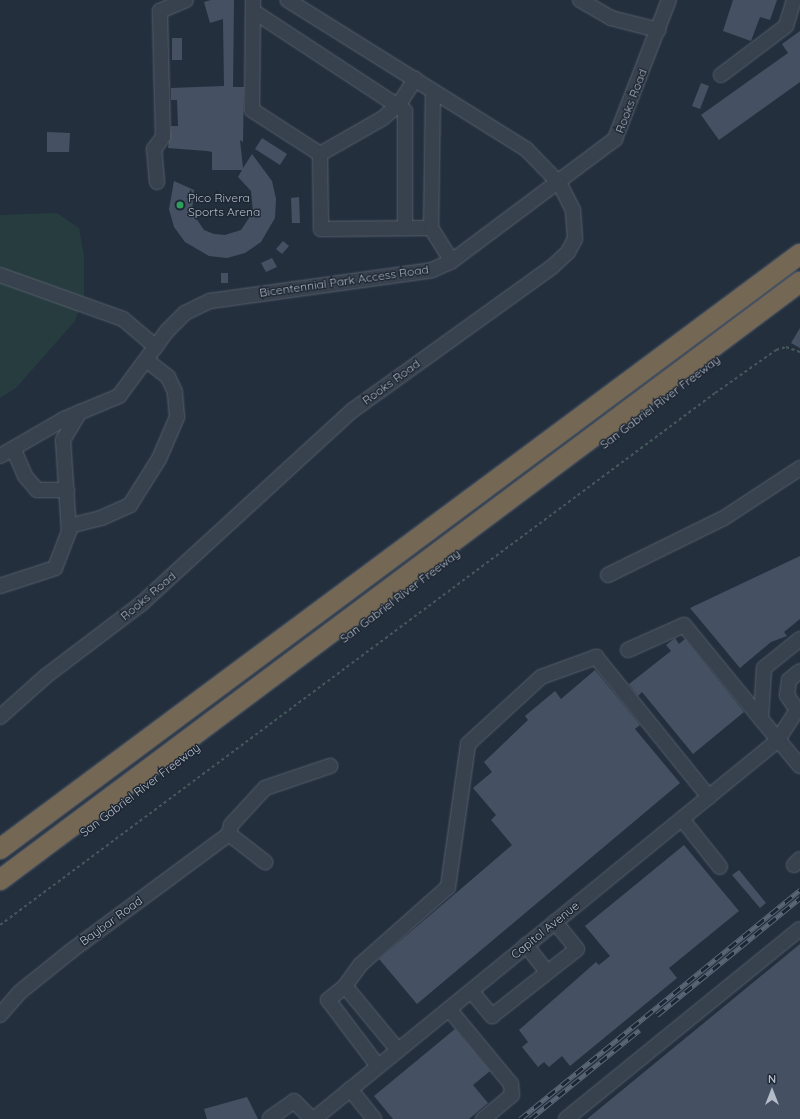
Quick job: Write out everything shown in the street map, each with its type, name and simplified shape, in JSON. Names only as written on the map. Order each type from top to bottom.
[{"type":"highway","points":[[772,274],[800,251]]},
{"type":"highway","points":[[0,849],[800,254]]},
{"type":"highway","points":[[0,864],[800,270]]},
{"type":"highway","points":[[0,880],[800,282]]},
{"type":"highway","name":"San Gabriel River Freeway","points":[[0,895],[800,297]]},
{"type":"street","points":[[157,182],[154,149],[162,137],[160,11],[186,0]]},
{"type":"street","points":[[288,0],[526,149],[559,183]]},
{"type":"street","points":[[580,0],[611,18],[658,30]]},
{"type":"street","name":"Rooks Road","points":[[0,717],[46,676],[141,604],[353,410],[568,252],[577,224],[559,183],[620,133],[669,0]]},
{"type":"street","points":[[786,26],[794,0]]},
{"type":"street","points":[[253,6],[399,104],[405,111],[405,228]]},
{"type":"street","points":[[253,6],[252,110],[320,154]]},
{"type":"street","points":[[721,75],[800,16]]},
{"type":"street","points":[[320,154],[383,118],[399,104],[415,79]]},
{"type":"street","points":[[434,91],[431,228],[452,260]]},
{"type":"street","points":[[320,154],[321,229],[431,228]]},
{"type":"street","name":"Bicentennial Park Access Road","points":[[0,456],[14,450],[80,412],[119,396],[156,347],[186,313],[210,301],[432,270],[452,260],[559,183]]},
{"type":"street","points":[[0,275],[123,319],[156,347]]},
{"type":"street","points":[[69,526],[102,518],[130,504],[159,459],[177,417],[175,392],[168,377],[146,360]]},
{"type":"street","points":[[0,586],[55,568],[69,526],[63,440],[80,412]]},
{"type":"street","points":[[14,450],[25,476],[36,490],[67,490]]},
{"type":"street","points":[[608,575],[724,518],[800,468]]},
{"type":"street","points":[[628,650],[684,625],[761,719],[777,741],[800,766]]},
{"type":"street","points":[[761,719],[764,668],[800,639]]},
{"type":"street","points":[[378,1066],[328,1000],[345,986],[360,965],[448,887],[468,744],[541,677],[596,657],[709,797]]},
{"type":"street","points":[[798,711],[787,695],[789,680],[800,671]]},
{"type":"street","name":"Capitol Avenue","points":[[313,1119],[682,820],[777,741],[798,711]]},
{"type":"street","points":[[265,862],[229,834],[231,825],[266,788],[330,766]]},
{"type":"street","points":[[682,820],[720,867]]},
{"type":"street","name":"Baybar Road","points":[[0,1015],[20,992],[71,951],[229,834]]},
{"type":"street","points":[[471,991],[492,1016],[577,949],[555,922]]},
{"type":"street","points":[[566,1119],[800,929]]},
{"type":"street","points":[[526,945],[547,972]]},
{"type":"street","points":[[345,986],[398,1050]]},
{"type":"street","points":[[449,1009],[511,1084],[512,1095],[483,1119]]},
{"type":"street","points":[[350,1089],[374,1119]]},
{"type":"street","points":[[270,1118],[294,1101],[313,1119]]},
{"type":"path","points":[[0,925],[715,393],[776,350],[786,347],[800,352]]},
{"type":"green space","points":[[57,213],[79,228],[84,256],[84,296],[75,321],[16,388],[0,398],[0,215]]},
{"type":"building","points":[[211,0],[234,0],[233,87],[244,87],[243,142],[240,140],[243,168],[252,154],[272,181],[276,199],[275,218],[261,242],[245,253],[227,258],[209,256],[185,242],[174,227],[169,209],[174,181],[194,190],[192,212],[204,230],[214,234],[225,235],[241,230],[253,212],[251,191],[238,177],[242,170],[212,170],[212,152],[168,148],[171,126],[178,126],[177,100],[171,100],[171,88],[224,86],[223,19],[210,23],[204,2]]},
{"type":"building","points":[[733,0],[777,0],[770,20],[760,17],[751,41],[723,31]]},
{"type":"building","points":[[800,31],[800,82],[719,140],[701,115],[788,53],[782,44]]},
{"type":"building","points":[[172,38],[182,38],[182,60],[172,60]]},
{"type":"building","points":[[701,83],[709,86],[700,109],[692,106]]},
{"type":"building","points":[[47,132],[70,133],[69,152],[47,152]]},
{"type":"building","points":[[262,138],[287,154],[280,165],[255,149]]},
{"type":"building","points":[[299,197],[300,223],[292,223],[291,198]]},
{"type":"building","points":[[283,241],[289,246],[282,254],[276,249]]},
{"type":"building","points":[[272,258],[277,267],[266,272],[261,263]]},
{"type":"building","points":[[221,273],[228,273],[228,283],[221,283]]},
{"type":"building","points":[[800,328],[800,348],[791,343]]},
{"type":"building","points":[[800,556],[800,619],[784,632],[787,636],[771,642],[740,668],[690,608]]},
{"type":"building","points":[[675,638],[679,644],[685,639],[744,712],[693,754],[642,692],[638,696],[629,684],[671,651],[666,645]]},
{"type":"building","points":[[595,670],[640,725],[635,729],[680,783],[417,1004],[379,959],[512,845],[491,820],[496,815],[473,788],[492,772],[484,762],[528,720],[525,716],[555,691],[561,699]]},
{"type":"building","points":[[684,845],[739,911],[669,968],[677,978],[570,1066],[562,1056],[549,1067],[544,1062],[538,1067],[522,1047],[528,1042],[519,1030],[596,962],[599,965],[610,956],[585,926]]},
{"type":"building","points":[[739,870],[766,903],[760,908],[732,875]]},
{"type":"building","points":[[800,944],[800,1119],[587,1119]]},
{"type":"building","points":[[455,1029],[490,1071],[473,1085],[488,1103],[469,1119],[393,1119],[374,1096]]},
{"type":"building","points":[[247,1097],[258,1119],[207,1119],[204,1109]]},
{"type":"railway","points":[[520,1119],[800,890]]},
{"type":"railway","points":[[657,1015],[800,898]]},
{"type":"railway","points":[[530,1119],[639,1030]]},
{"type":"place","name":"Pico Rivera Sports Arena","points":[[180,205]]}]
